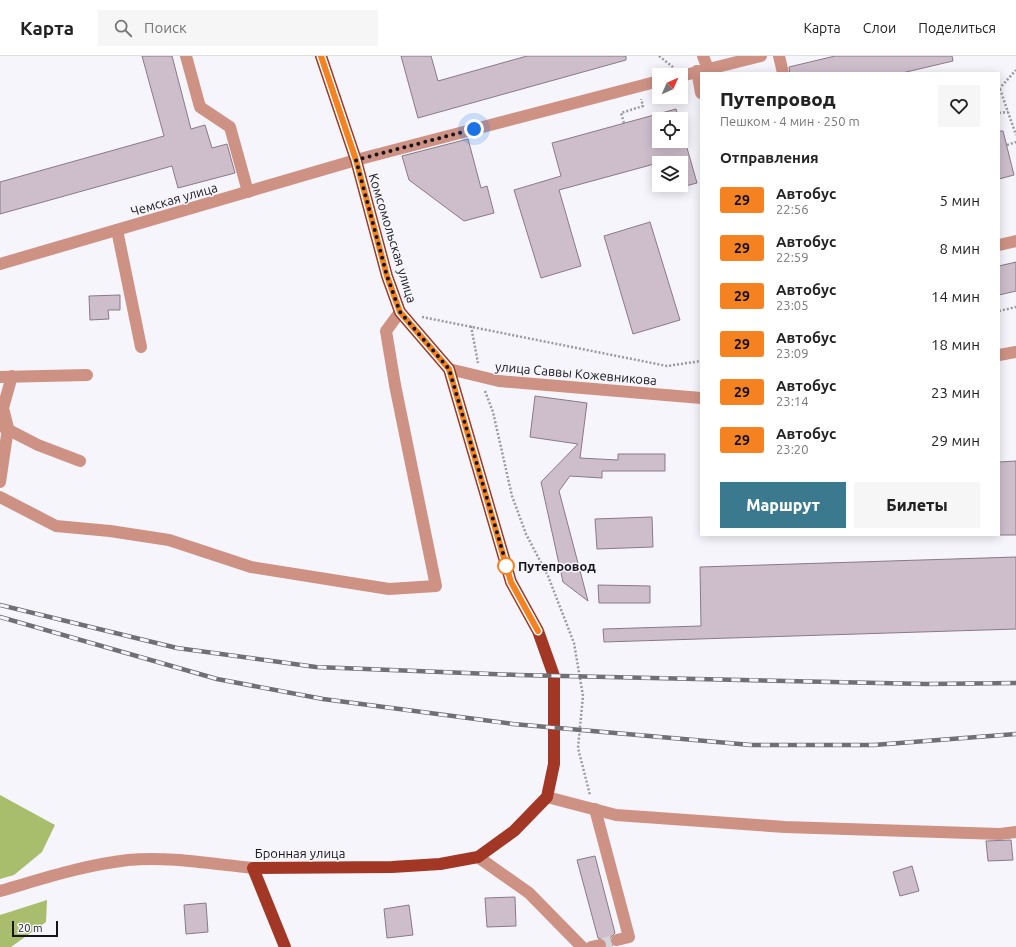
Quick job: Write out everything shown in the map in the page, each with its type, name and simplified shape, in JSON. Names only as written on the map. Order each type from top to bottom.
[{"type":"main road","name":"Комсомольская улица","points":[[321,56],[356,160],[387,276],[400,312],[449,369]]},
{"type":"main road","name":"Бронная улица","points":[[253,868],[392,867],[440,864],[478,857],[514,831],[546,797],[554,764],[554,676],[538,631],[511,582],[449,369]]},
{"type":"main road","points":[[253,868],[286,947]]},
{"type":"street","points":[[186,56],[200,107],[230,127],[248,192]]},
{"type":"street","points":[[702,70],[703,56]]},
{"type":"street","points":[[688,74],[761,56]]},
{"type":"street","points":[[779,56],[783,72]]},
{"type":"street","name":"Чемская улица","points":[[0,264],[356,160],[652,83]]},
{"type":"street","points":[[118,230],[141,347]]},
{"type":"street","points":[[1000,245],[1016,241]]},
{"type":"street","points":[[0,497],[56,526],[110,531],[169,540],[251,567],[389,589],[436,586],[386,331],[400,312]]},
{"type":"street","points":[[1000,355],[1016,352]]},
{"type":"street","name":"улица Саввы Кожевникова","points":[[449,369],[499,382],[700,398]]},
{"type":"street","points":[[0,482],[4,427],[3,408],[6,377],[87,375]]},
{"type":"street","points":[[4,427],[38,445],[80,461]]},
{"type":"street","points":[[546,797],[595,808],[616,815],[785,827],[1000,834],[1016,832]]},
{"type":"street","points":[[595,808],[629,937],[617,940]]},
{"type":"street","points":[[478,857],[529,893],[582,947]]},
{"type":"street","name":"Бронная улица","points":[[0,891],[81,868],[128,860],[171,860],[253,868]]},
{"type":"path","points":[[1016,70],[1000,90],[1016,135]]},
{"type":"path","points":[[624,123],[622,113],[643,106]]},
{"type":"path","points":[[1000,113],[1008,112]]},
{"type":"path","points":[[1007,145],[1016,142]]},
{"type":"path","points":[[1000,311],[1016,307]]},
{"type":"path","points":[[400,312],[667,366],[700,361]]},
{"type":"path","points":[[471,326],[481,377],[493,412],[512,496],[526,534],[548,576],[574,644],[583,696],[578,748],[584,776],[595,808]]},
{"type":"green space","points":[[0,795],[55,825],[42,852],[14,875],[0,879]]},
{"type":"green space","points":[[47,900],[46,922],[11,947],[0,947],[0,915]]},
{"type":"building","points":[[142,56],[172,56],[191,129],[205,125],[212,148],[227,144],[235,173],[178,188],[172,166],[0,214],[0,182],[164,136]]},
{"type":"building","points":[[401,56],[431,56],[438,81],[527,56],[626,56],[626,60],[418,118]]},
{"type":"building","points":[[835,56],[952,56],[953,61],[906,72],[790,72],[789,67]]},
{"type":"building","points":[[676,109],[677,112],[665,112]]},
{"type":"building","points":[[652,116],[652,148],[687,148],[697,183],[688,185],[688,156],[652,156],[652,165],[559,190],[581,266],[541,278],[514,190],[561,176],[552,143]]},
{"type":"building","points":[[1000,131],[1003,131],[1014,175],[1000,179]]},
{"type":"building","points":[[468,139],[481,188],[487,186],[494,213],[464,221],[409,180],[402,156]]},
{"type":"building","points":[[650,222],[680,320],[633,334],[604,236]]},
{"type":"building","points":[[1016,262],[1016,291],[1000,295],[1000,266]]},
{"type":"building","points":[[120,295],[120,310],[108,310],[109,319],[90,320],[89,296]]},
{"type":"building","points":[[535,396],[587,403],[580,458],[618,460],[618,454],[665,454],[665,471],[602,471],[602,478],[570,476],[559,491],[588,601],[563,582],[541,482],[578,444],[530,437]]},
{"type":"building","points":[[1016,461],[1016,535],[1000,535],[1000,462]]},
{"type":"building","points":[[652,517],[653,547],[597,549],[595,519]]},
{"type":"building","points":[[1016,557],[1016,629],[604,642],[603,629],[701,626],[700,567]]},
{"type":"building","points":[[598,585],[650,586],[650,603],[599,603]]},
{"type":"building","points":[[1011,840],[1013,860],[988,861],[986,841]]},
{"type":"building","points":[[595,856],[615,933],[610,938],[613,946],[609,947],[605,940],[598,938],[577,860]]},
{"type":"building","points":[[912,866],[919,891],[900,896],[893,872]]},
{"type":"building","points":[[515,897],[516,926],[487,927],[485,898]]},
{"type":"building","points":[[206,903],[208,932],[186,934],[184,905]]},
{"type":"building","points":[[409,905],[413,935],[387,938],[384,909]]},
{"type":"tunnel","points":[[600,945],[617,940]]},
{"type":"railway","points":[[0,605],[177,648],[316,667],[518,675],[926,684],[1016,683]]},
{"type":"railway","points":[[0,617],[217,679],[323,699],[513,724],[751,745],[874,745],[1016,734]]},
{"type":"bus line","name":"29","points":[[321,56],[356,160],[387,276],[400,312],[449,369],[511,582],[538,631]]},
{"type":"place","name":"Путепровод","points":[[506,566]]},
{"type":"route","points":[[474,129],[356,160],[387,276],[400,312],[449,369],[508,570],[506,566]]}]
